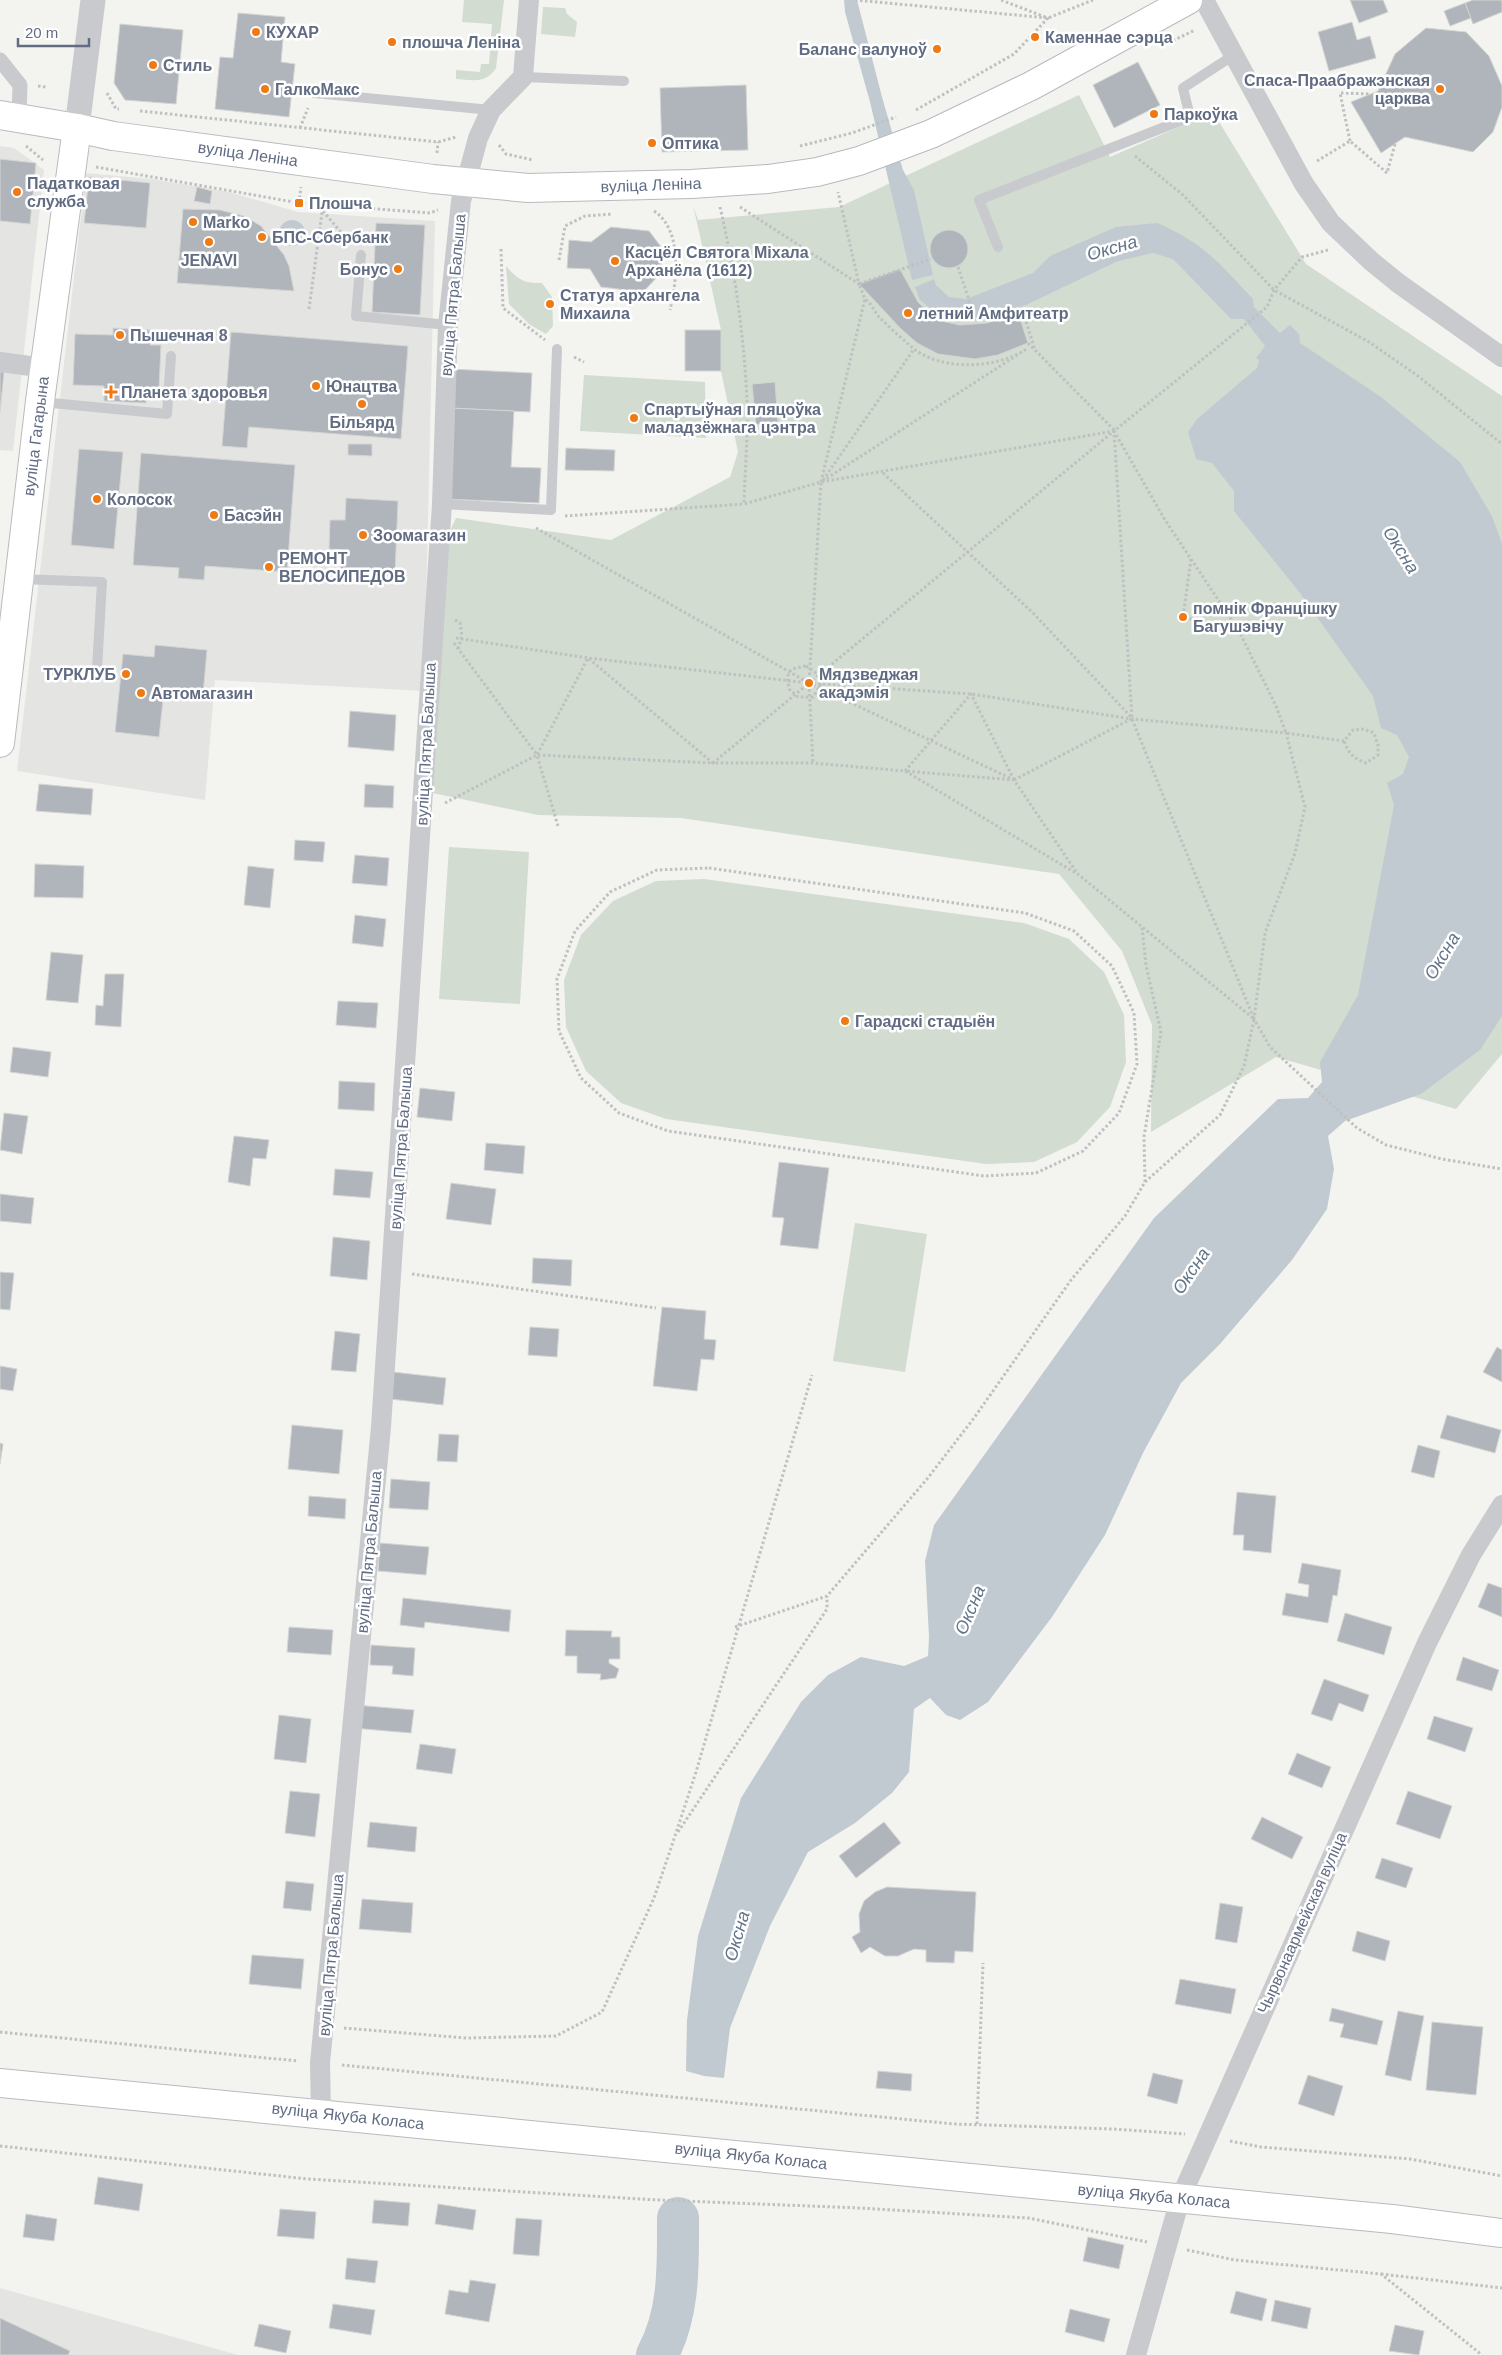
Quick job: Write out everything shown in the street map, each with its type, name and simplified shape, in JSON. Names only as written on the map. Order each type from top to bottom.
[{"type":"main road","name":"вуліца Леніна","points":[[10,116],[123,137],[464,182],[528,188],[768,180],[817,172],[860,161],[931,134],[1031,86],[1188,0]]},
{"type":"main road","name":"вуліца Гагарына","points":[[0,743],[40,401],[77,128]]},
{"type":"main road","name":"вуліца Якуба Коласа","points":[[0,2083],[1392,2219],[1502,2234]]},
{"type":"street","points":[[77,128],[93,0]]},
{"type":"street","points":[[490,110],[523,78],[529,0]]},
{"type":"street","points":[[1204,0],[1304,184],[1331,222],[1398,283],[1502,357]]},
{"type":"street","points":[[0,60],[20,85],[10,116]]},
{"type":"street","name":"вуліца Пятра Балыша","points":[[321,2114],[320,2063],[380,1437],[392,1271],[442,504],[448,325],[464,182],[478,138],[490,110]]},
{"type":"street","points":[[0,362],[45,368]]},
{"type":"street","name":"Чырвонаармейская вуліца","points":[[1136,2355],[1180,2199],[1207,2136],[1427,1643],[1471,1554],[1502,1505]]},
{"type":"lane","points":[[998,247],[979,200],[1190,116],[1183,88],[1234,55]]},
{"type":"lane","points":[[523,78],[624,81]]},
{"type":"lane","points":[[314,93],[490,110]]},
{"type":"lane","points":[[361,255],[356,316],[448,325]]},
{"type":"lane","points":[[442,504],[551,510],[557,349]]},
{"type":"lane","points":[[40,401],[167,414],[171,356]]},
{"type":"lane","points":[[19,579],[102,582],[97,669]]},
{"type":"path","points":[[855,0],[1048,18]]},
{"type":"path","points":[[1001,0],[1048,18]]},
{"type":"path","points":[[908,113],[917,110],[1014,54],[1048,18],[1093,0]]},
{"type":"path","points":[[108,85],[107,94],[116,109],[126,110]]},
{"type":"path","points":[[1370,94],[1340,93],[1350,141],[1387,174],[1395,144]]},
{"type":"path","points":[[136,111],[438,142],[460,136]]},
{"type":"path","points":[[798,147],[852,133],[898,116]]},
{"type":"path","points":[[496,140],[506,154],[529,160],[539,160]]},
{"type":"path","points":[[1317,161],[1350,141]]},
{"type":"path","points":[[437,153],[438,142]]},
{"type":"path","points":[[1121,143],[1183,195],[1274,290],[1369,342],[1410,370],[1502,444]]},
{"type":"path","points":[[821,482],[1025,350],[1005,361],[976,365],[945,362],[931,358],[914,349],[883,321],[865,299],[859,284],[837,188]]},
{"type":"path","points":[[718,201],[733,264],[742,330],[747,402],[744,504]]},
{"type":"path","points":[[733,203],[859,284]]},
{"type":"path","points":[[309,309],[323,205]]},
{"type":"path","points":[[323,211],[361,255]]},
{"type":"path","points":[[646,212],[655,211],[666,221],[677,261],[676,282],[670,310]]},
{"type":"path","points":[[558,260],[565,226],[584,216],[620,213]]},
{"type":"path","points":[[713,763],[1114,431],[1242,329],[1267,307],[1274,290],[1302,257],[1353,244]]},
{"type":"path","points":[[501,249],[503,308],[557,349],[584,362]]},
{"type":"path","points":[[859,284],[931,259]]},
{"type":"path","points":[[958,267],[976,318],[1022,309],[1035,350]]},
{"type":"path","points":[[813,763],[809,683],[821,482],[865,299]]},
{"type":"path","points":[[737,1626],[827,1596],[927,1479],[974,1418],[1071,1280],[1125,1216],[1145,1182],[1220,1115],[1244,1066],[1254,1019],[1265,933],[1295,853],[1306,807],[1286,732],[1276,706],[1239,631],[1165,520],[1114,431],[1028,343]]},
{"type":"path","points":[[821,482],[914,349]]},
{"type":"path","points":[[560,516],[744,504],[821,482],[883,473],[1114,431]]},
{"type":"path","points":[[1114,431],[1132,719],[1254,1019],[1270,1047],[1357,1128],[1386,1145],[1442,1159],[1502,1169]]},
{"type":"path","points":[[883,473],[1034,613],[1132,719]]},
{"type":"path","points":[[530,524],[809,683]]},
{"type":"path","points":[[1191,559],[1183,617],[1239,631]]},
{"type":"path","points":[[451,617],[460,622],[462,639],[459,649],[454,652]]},
{"type":"path","points":[[450,637],[588,658],[809,683],[820,686],[1014,780]]},
{"type":"path","points":[[449,646],[450,637]]},
{"type":"path","points":[[450,637],[537,755],[558,826]]},
{"type":"path","points":[[537,755],[588,658]]},
{"type":"path","points":[[588,658],[713,763]]},
{"type":"path","points":[[797,667],[810,668],[819,675],[820,686],[813,698],[798,697],[789,689],[789,672],[797,667]]},
{"type":"path","points":[[820,686],[971,694],[1132,719],[1286,732],[1344,741]]},
{"type":"path","points":[[905,771],[971,694]]},
{"type":"path","points":[[971,694],[1014,780],[1079,875]]},
{"type":"path","points":[[442,795],[442,805],[537,755],[713,763],[813,763],[1014,780],[1132,719]]},
{"type":"path","points":[[1364,728],[1374,733],[1378,745],[1378,755],[1366,763],[1358,760],[1349,754],[1344,741],[1353,730],[1364,728]]},
{"type":"path","points":[[905,771],[1079,875],[1254,1019]]},
{"type":"path","points":[[709,868],[1025,913],[1074,931],[1112,966],[1134,1013],[1136,1064],[1131,1081],[1119,1113],[1083,1151],[1036,1173],[984,1176],[668,1131],[619,1114],[581,1078],[559,1031],[557,979],[575,931],[610,892],[657,870],[709,868]]},
{"type":"path","points":[[1142,926],[1146,965],[1161,1032],[1144,1137],[1145,1182]]},
{"type":"path","points":[[392,1271],[656,1308]]},
{"type":"path","points":[[324,2026],[466,2038],[556,2036],[602,2012],[654,1898],[675,1836],[812,1375]]},
{"type":"path","points":[[675,1836],[827,1609],[827,1596]]},
{"type":"path","points":[[977,2124],[983,1963]]},
{"type":"path","points":[[0,2032],[977,2124],[1113,2129],[1207,2136],[1261,2148],[1410,2159],[1502,2176]]},
{"type":"path","points":[[0,2146],[308,2178],[658,2200],[860,2208],[1028,2218],[1235,2260],[1502,2288]]},
{"type":"path","points":[[1381,2274],[1482,2355]]},
{"type":"shaded area","points":[[464,0],[504,0],[496,68],[488,77],[483,79],[456,79],[456,70],[480,72],[481,64],[489,64],[492,24],[462,22]]},
{"type":"shaded area","points":[[543,7],[565,8],[567,14],[577,22],[575,37],[541,34]]},
{"type":"shaded area","points":[[1079,95],[1110,157],[1213,112],[1306,264],[1502,396],[1502,1054],[1456,1109],[1276,1057],[1151,1132],[1152,1025],[1122,951],[1059,874],[681,818],[538,815],[428,792],[449,533],[456,518],[611,540],[730,477],[738,452],[721,371],[721,330],[693,205],[698,220],[839,207]]},
{"type":"shaded area","points":[[0,146],[14,148],[44,170],[13,451],[0,450]]},
{"type":"shaded area","points":[[86,173],[152,179],[229,192],[298,212],[435,221],[424,691],[215,680],[205,800],[17,771]]},
{"type":"shaded area","points":[[506,266],[514,275],[522,280],[542,283],[552,297],[553,326],[546,334],[529,324],[509,304]]},
{"type":"shaded area","points":[[584,375],[705,382],[706,438],[580,431]]},
{"type":"shaded area","points":[[449,847],[529,852],[520,1004],[439,999]]},
{"type":"shaded area","name":"Гарадскі стадыён","points":[[704,879],[1024,923],[1069,939],[1104,972],[1124,1015],[1126,1062],[1110,1107],[1077,1142],[1034,1162],[986,1164],[666,1119],[621,1103],[586,1071],[566,1027],[564,980],[581,935],[613,901],[656,881]]},
{"type":"shaded area","points":[[855,1223],[927,1234],[905,1372],[833,1361]]},
{"type":"shaded area","points":[[0,2288],[238,2355],[0,2355]]},
{"type":"water","points":[[844,0],[857,0],[903,170],[914,190],[933,275],[912,280],[870,102],[845,12]]},
{"type":"water","points":[[292,220],[301,224],[305,233],[301,242],[292,246],[283,242],[279,233],[283,224]]},
{"type":"water","points":[[1157,223],[1187,238],[1210,255],[1253,299],[1254,307],[1280,333],[1290,325],[1299,334],[1300,343],[1381,397],[1460,462],[1492,516],[1502,544],[1502,1016],[1480,1050],[1421,1094],[1345,1121],[1328,1136],[1334,1169],[1327,1209],[1292,1260],[1220,1344],[1181,1383],[1143,1453],[1105,1535],[1052,1617],[988,1702],[960,1720],[946,1715],[930,1698],[914,1709],[909,1772],[892,1793],[855,1823],[808,1852],[770,1926],[730,2028],[724,2078],[704,2076],[686,2071],[687,2020],[698,1936],[741,1798],[801,1702],[828,1675],[861,1657],[904,1666],[928,1656],[929,1637],[925,1561],[934,1525],[1154,1218],[1278,1099],[1308,1098],[1322,1082],[1320,1062],[1358,995],[1394,805],[1387,783],[1403,774],[1409,757],[1397,735],[1381,728],[1373,696],[1300,593],[1234,511],[1234,491],[1212,463],[1196,459],[1188,432],[1197,419],[1257,368],[1259,360],[1256,358],[1265,346],[1244,319],[1231,319],[1173,259],[1153,253],[1118,261],[1026,305],[974,321],[956,322],[939,316],[920,300],[915,287],[934,279],[936,285],[949,297],[966,299],[1033,273],[1050,256],[1116,227]]},
{"type":"building","points":[[1350,0],[1383,0],[1388,12],[1359,23]]},
{"type":"building","points":[[1473,0],[1502,0],[1502,12],[1473,24],[1465,3]]},
{"type":"building","points":[[1465,3],[1471,18],[1450,26],[1444,11]]},
{"type":"building","points":[[238,13],[285,17],[281,62],[295,64],[289,117],[215,109],[220,57],[233,58]]},
{"type":"building","points":[[1352,22],[1357,40],[1370,36],[1376,58],[1329,71],[1318,32]]},
{"type":"building","points":[[120,24],[183,30],[176,104],[125,100],[114,83]]},
{"type":"building","name":"Спаса-Праабражэнская царква","points":[[1426,28],[1466,32],[1489,56],[1502,86],[1502,107],[1493,132],[1473,152],[1405,137],[1381,153],[1351,102],[1378,91],[1395,54]]},
{"type":"building","points":[[1138,62],[1160,105],[1114,128],[1093,85]]},
{"type":"building","points":[[746,85],[748,150],[662,152],[660,88]]},
{"type":"building","name":"Падатковая служба","points":[[0,159],[36,163],[30,224],[0,221]]},
{"type":"building","points":[[89,177],[150,183],[146,228],[84,223]]},
{"type":"building","points":[[197,187],[212,191],[210,204],[194,201]]},
{"type":"building","points":[[183,209],[220,210],[244,216],[261,226],[284,255],[289,266],[294,291],[177,283]]},
{"type":"building","name":"Бонус","points":[[376,223],[425,225],[420,315],[372,312]]},
{"type":"building","name":"Касцёл Святога Міхала Арханёла (1612)","points":[[611,227],[649,231],[662,248],[661,273],[643,292],[601,287],[590,269],[567,268],[569,240],[591,242]]},
{"type":"building","points":[[949,230],[963,235],[968,249],[963,263],[949,268],[935,263],[930,249],[935,235]]},
{"type":"building","name":"летний Амфитеатр","points":[[900,269],[918,302],[937,320],[960,325],[987,323],[1018,312],[1028,343],[998,355],[975,359],[938,354],[917,343],[901,329],[859,284]]},
{"type":"building","points":[[113,328],[151,330],[150,345],[161,345],[159,388],[146,387],[146,403],[104,401],[104,386],[73,385],[75,334],[113,335]]},
{"type":"building","points":[[685,330],[721,330],[721,371],[685,371]]},
{"type":"building","name":"Юнацтва","points":[[231,332],[408,346],[401,439],[249,427],[247,448],[222,446]]},
{"type":"building","points":[[451,369],[532,373],[530,412],[449,408]]},
{"type":"building","points":[[0,372],[4,372],[0,413]]},
{"type":"building","points":[[775,382],[778,423],[756,425],[752,384]]},
{"type":"building","points":[[449,408],[514,411],[511,467],[541,468],[539,503],[445,499]]},
{"type":"building","points":[[348,444],[372,444],[372,456],[348,455]]},
{"type":"building","points":[[566,448],[615,450],[614,471],[565,470]]},
{"type":"building","name":"Колосок","points":[[79,449],[123,452],[114,549],[71,545]]},
{"type":"building","name":"Басэйн","points":[[141,453],[295,465],[287,572],[205,566],[204,580],[178,578],[179,568],[133,565]]},
{"type":"building","name":"Зоомагазин","points":[[346,498],[398,501],[395,575],[340,573],[341,550],[329,549],[330,520],[345,520]]},
{"type":"building","name":"Автомагазин","points":[[155,645],[207,650],[203,695],[164,691],[159,737],[115,732],[123,654],[154,657]]},
{"type":"building","points":[[350,711],[396,715],[394,751],[348,747]]},
{"type":"building","points":[[39,784],[93,789],[91,815],[36,811]]},
{"type":"building","points":[[365,784],[394,786],[393,808],[364,807]]},
{"type":"building","points":[[295,840],[325,842],[323,862],[294,860]]},
{"type":"building","points":[[355,855],[389,858],[387,886],[352,883]]},
{"type":"building","points":[[35,864],[84,866],[83,898],[34,897]]},
{"type":"building","points":[[248,866],[274,869],[270,908],[244,905]]},
{"type":"building","points":[[355,915],[386,919],[383,947],[352,943]]},
{"type":"building","points":[[51,952],[83,955],[78,1003],[46,1000]]},
{"type":"building","points":[[105,974],[124,974],[121,1027],[95,1025],[96,1005],[103,1006]]},
{"type":"building","points":[[338,1001],[378,1003],[376,1028],[336,1025]]},
{"type":"building","points":[[13,1047],[51,1052],[48,1077],[10,1072]]},
{"type":"building","points":[[339,1081],[375,1083],[374,1111],[338,1109]]},
{"type":"building","points":[[420,1088],[455,1092],[452,1121],[417,1117]]},
{"type":"building","points":[[4,1113],[28,1116],[22,1154],[0,1150]]},
{"type":"building","points":[[234,1136],[269,1140],[266,1159],[253,1158],[250,1186],[228,1182]]},
{"type":"building","points":[[486,1143],[525,1146],[523,1174],[484,1170]]},
{"type":"building","points":[[779,1162],[829,1168],[818,1249],[780,1245],[784,1218],[772,1217]]},
{"type":"building","points":[[335,1169],[373,1172],[370,1198],[333,1195]]},
{"type":"building","points":[[451,1183],[496,1189],[491,1225],[446,1219]]},
{"type":"building","points":[[0,1194],[34,1198],[31,1224],[0,1221]]},
{"type":"building","points":[[333,1237],[370,1241],[367,1280],[330,1276]]},
{"type":"building","points":[[533,1258],[572,1260],[571,1286],[532,1283]]},
{"type":"building","points":[[0,1272],[14,1273],[10,1310],[0,1309]]},
{"type":"building","points":[[662,1307],[706,1311],[704,1339],[716,1340],[714,1360],[701,1359],[697,1391],[653,1386]]},
{"type":"building","points":[[530,1327],[559,1329],[557,1357],[528,1355]]},
{"type":"building","points":[[335,1331],[360,1334],[356,1372],[331,1370]]},
{"type":"building","points":[[1497,1347],[1502,1350],[1502,1382],[1483,1372]]},
{"type":"building","points":[[0,1366],[17,1369],[13,1391],[0,1389]]},
{"type":"building","points":[[393,1372],[446,1378],[443,1405],[390,1399]]},
{"type":"building","points":[[1447,1415],[1501,1430],[1495,1453],[1440,1438]]},
{"type":"building","points":[[292,1425],[343,1430],[339,1474],[288,1469]]},
{"type":"building","points":[[439,1434],[459,1435],[457,1462],[437,1461]]},
{"type":"building","points":[[0,1443],[3,1444],[0,1464]]},
{"type":"building","points":[[1418,1445],[1440,1451],[1434,1478],[1411,1472]]},
{"type":"building","points":[[391,1479],[430,1482],[428,1510],[389,1508]]},
{"type":"building","points":[[1237,1492],[1276,1496],[1271,1553],[1243,1550],[1244,1535],[1233,1535]]},
{"type":"building","points":[[309,1496],[346,1499],[345,1519],[308,1516]]},
{"type":"building","points":[[380,1543],[429,1547],[426,1575],[378,1571]]},
{"type":"building","points":[[1302,1563],[1341,1570],[1337,1596],[1333,1595],[1328,1623],[1282,1615],[1286,1593],[1308,1597],[1309,1585],[1298,1583]]},
{"type":"building","points":[[1488,1583],[1502,1588],[1502,1617],[1478,1607]]},
{"type":"building","points":[[403,1598],[511,1610],[509,1632],[425,1622],[424,1628],[400,1625]]},
{"type":"building","points":[[1345,1613],[1392,1627],[1384,1655],[1337,1641]]},
{"type":"building","points":[[289,1627],[333,1630],[331,1655],[287,1652]]},
{"type":"building","points":[[566,1630],[612,1631],[611,1637],[620,1637],[620,1659],[609,1659],[609,1663],[619,1669],[616,1678],[600,1680],[601,1674],[577,1673],[577,1656],[565,1656]]},
{"type":"building","points":[[371,1645],[415,1648],[413,1676],[392,1674],[393,1666],[370,1665]]},
{"type":"building","points":[[1463,1657],[1499,1670],[1492,1691],[1456,1680]]},
{"type":"building","points":[[1324,1679],[1369,1695],[1363,1712],[1339,1703],[1332,1721],[1311,1714]]},
{"type":"building","points":[[355,1705],[414,1710],[411,1733],[353,1728]]},
{"type":"building","points":[[279,1715],[311,1719],[306,1763],[274,1759]]},
{"type":"building","points":[[1434,1716],[1473,1728],[1465,1752],[1427,1739]]},
{"type":"building","points":[[420,1744],[456,1749],[452,1774],[416,1769]]},
{"type":"building","points":[[1297,1753],[1331,1767],[1322,1788],[1288,1774]]},
{"type":"building","points":[[290,1791],[320,1794],[315,1837],[285,1833]]},
{"type":"building","points":[[1408,1791],[1452,1806],[1440,1839],[1396,1824]]},
{"type":"building","points":[[1262,1817],[1303,1837],[1292,1859],[1251,1839]]},
{"type":"building","points":[[370,1822],[417,1827],[415,1852],[367,1847]]},
{"type":"building","points":[[884,1822],[901,1843],[856,1878],[839,1856]]},
{"type":"building","points":[[1382,1858],[1413,1868],[1406,1888],[1375,1878]]},
{"type":"building","points":[[286,1881],[314,1884],[311,1911],[283,1908]]},
{"type":"building","points":[[887,1887],[976,1892],[973,1952],[955,1951],[954,1963],[926,1962],[926,1950],[914,1949],[898,1956],[885,1956],[870,1947],[861,1953],[852,1937],[860,1932],[859,1914],[864,1901],[875,1892]]},
{"type":"building","points":[[362,1899],[413,1903],[411,1933],[359,1929]]},
{"type":"building","points":[[1220,1903],[1243,1907],[1237,1943],[1215,1939]]},
{"type":"building","points":[[1357,1931],[1390,1941],[1385,1961],[1352,1951]]},
{"type":"building","points":[[252,1955],[304,1959],[301,1989],[249,1984]]},
{"type":"building","points":[[1180,1979],[1236,1989],[1231,2014],[1175,2004]]},
{"type":"building","points":[[1332,2008],[1383,2021],[1377,2045],[1340,2037],[1344,2024],[1329,2021]]},
{"type":"building","points":[[1398,2011],[1424,2016],[1411,2081],[1385,2075]]},
{"type":"building","points":[[1432,2022],[1483,2027],[1476,2095],[1426,2090]]},
{"type":"building","points":[[878,2071],[912,2074],[911,2091],[876,2088]]},
{"type":"building","points":[[1153,2073],[1183,2080],[1177,2104],[1147,2096]]},
{"type":"building","points":[[1308,2075],[1343,2086],[1334,2116],[1298,2104]]},
{"type":"building","points":[[98,2177],[143,2184],[139,2211],[94,2204]]},
{"type":"building","points":[[374,2200],[410,2203],[408,2226],[372,2223]]},
{"type":"building","points":[[438,2204],[476,2210],[473,2230],[435,2224]]},
{"type":"building","points":[[280,2209],[316,2212],[314,2239],[277,2236]]},
{"type":"building","points":[[26,2214],[57,2219],[54,2241],[23,2237]]},
{"type":"building","points":[[516,2218],[542,2220],[539,2256],[513,2254]]},
{"type":"building","points":[[1088,2237],[1124,2245],[1119,2269],[1083,2261]]},
{"type":"building","points":[[347,2258],[378,2261],[375,2283],[345,2279]]},
{"type":"building","points":[[470,2280],[496,2284],[489,2322],[445,2314],[449,2290],[468,2293]]},
{"type":"building","points":[[1236,2291],[1267,2299],[1262,2321],[1230,2313]]},
{"type":"building","points":[[1275,2300],[1311,2308],[1307,2329],[1271,2321]]},
{"type":"building","points":[[333,2304],[375,2310],[371,2335],[329,2328]]},
{"type":"building","points":[[1070,2309],[1110,2319],[1104,2342],[1065,2332]]},
{"type":"building","points":[[0,2318],[70,2351],[68,2355],[0,2355]]},
{"type":"building","points":[[259,2324],[291,2331],[286,2353],[254,2346]]},
{"type":"building","points":[[1395,2325],[1424,2331],[1419,2355],[1389,2351]]},
{"type":"waterway","name":"Оксна","points":[[657,2355],[665,2339],[674,2305],[678,2218]]},
{"type":"place","name":"КУХАР","points":[[256,32]]},
{"type":"place","name":"Каменнае сэрца","points":[[1035,37]]},
{"type":"place","name":"плошча Леніна","points":[[392,42]]},
{"type":"place","name":"Баланс валуноў","points":[[937,49]]},
{"type":"place","name":"Стиль","points":[[153,65]]},
{"type":"place","name":"ГалкоМакс","points":[[265,89]]},
{"type":"place","name":"Спаса-Праабражэнская царква","points":[[1440,89]]},
{"type":"place","name":"Паркоўка","points":[[1154,114]]},
{"type":"place","name":"Оптика","points":[[652,143]]},
{"type":"place","name":"Падатковая служба","points":[[17,192]]},
{"type":"place","name":"Плошча","points":[[299,203]]},
{"type":"place","name":"Marko","points":[[193,222]]},
{"type":"place","name":"БПС-Сбербанк","points":[[262,237]]},
{"type":"place","name":"JENAVI","points":[[209,242]]},
{"type":"place","name":"Касцёл Святога Міхала Арханёла (1612)","points":[[615,261]]},
{"type":"place","name":"Бонус","points":[[398,269]]},
{"type":"place","name":"Статуя архангела Михаила","points":[[550,304]]},
{"type":"place","name":"летний Амфитеатр","points":[[908,313]]},
{"type":"place","name":"Пышечная 8","points":[[120,335]]},
{"type":"place","name":"Юнацтва","points":[[316,386]]},
{"type":"place","name":"Планета здоровья","points":[[111,392]]},
{"type":"place","name":"Більярд","points":[[362,404]]},
{"type":"place","name":"Спартыўная пляцоўка маладзёжнага цэнтра","points":[[634,418]]},
{"type":"place","name":"Колосок","points":[[97,499]]},
{"type":"place","name":"Басэйн","points":[[214,515]]},
{"type":"place","name":"Зоомагазин","points":[[363,535]]},
{"type":"place","name":"РЕМОНТ ВЕЛОСИПЕДОВ","points":[[269,567]]},
{"type":"place","name":"помнік Францішку Багушэвічу","points":[[1183,617]]},
{"type":"place","name":"ТУРКЛУБ","points":[[126,674]]},
{"type":"place","name":"Мядзведжая акадэмія","points":[[809,683]]},
{"type":"place","name":"Автомагазин","points":[[141,693]]},
{"type":"place","name":"Гарадскі стадыён","points":[[845,1021]]}]
